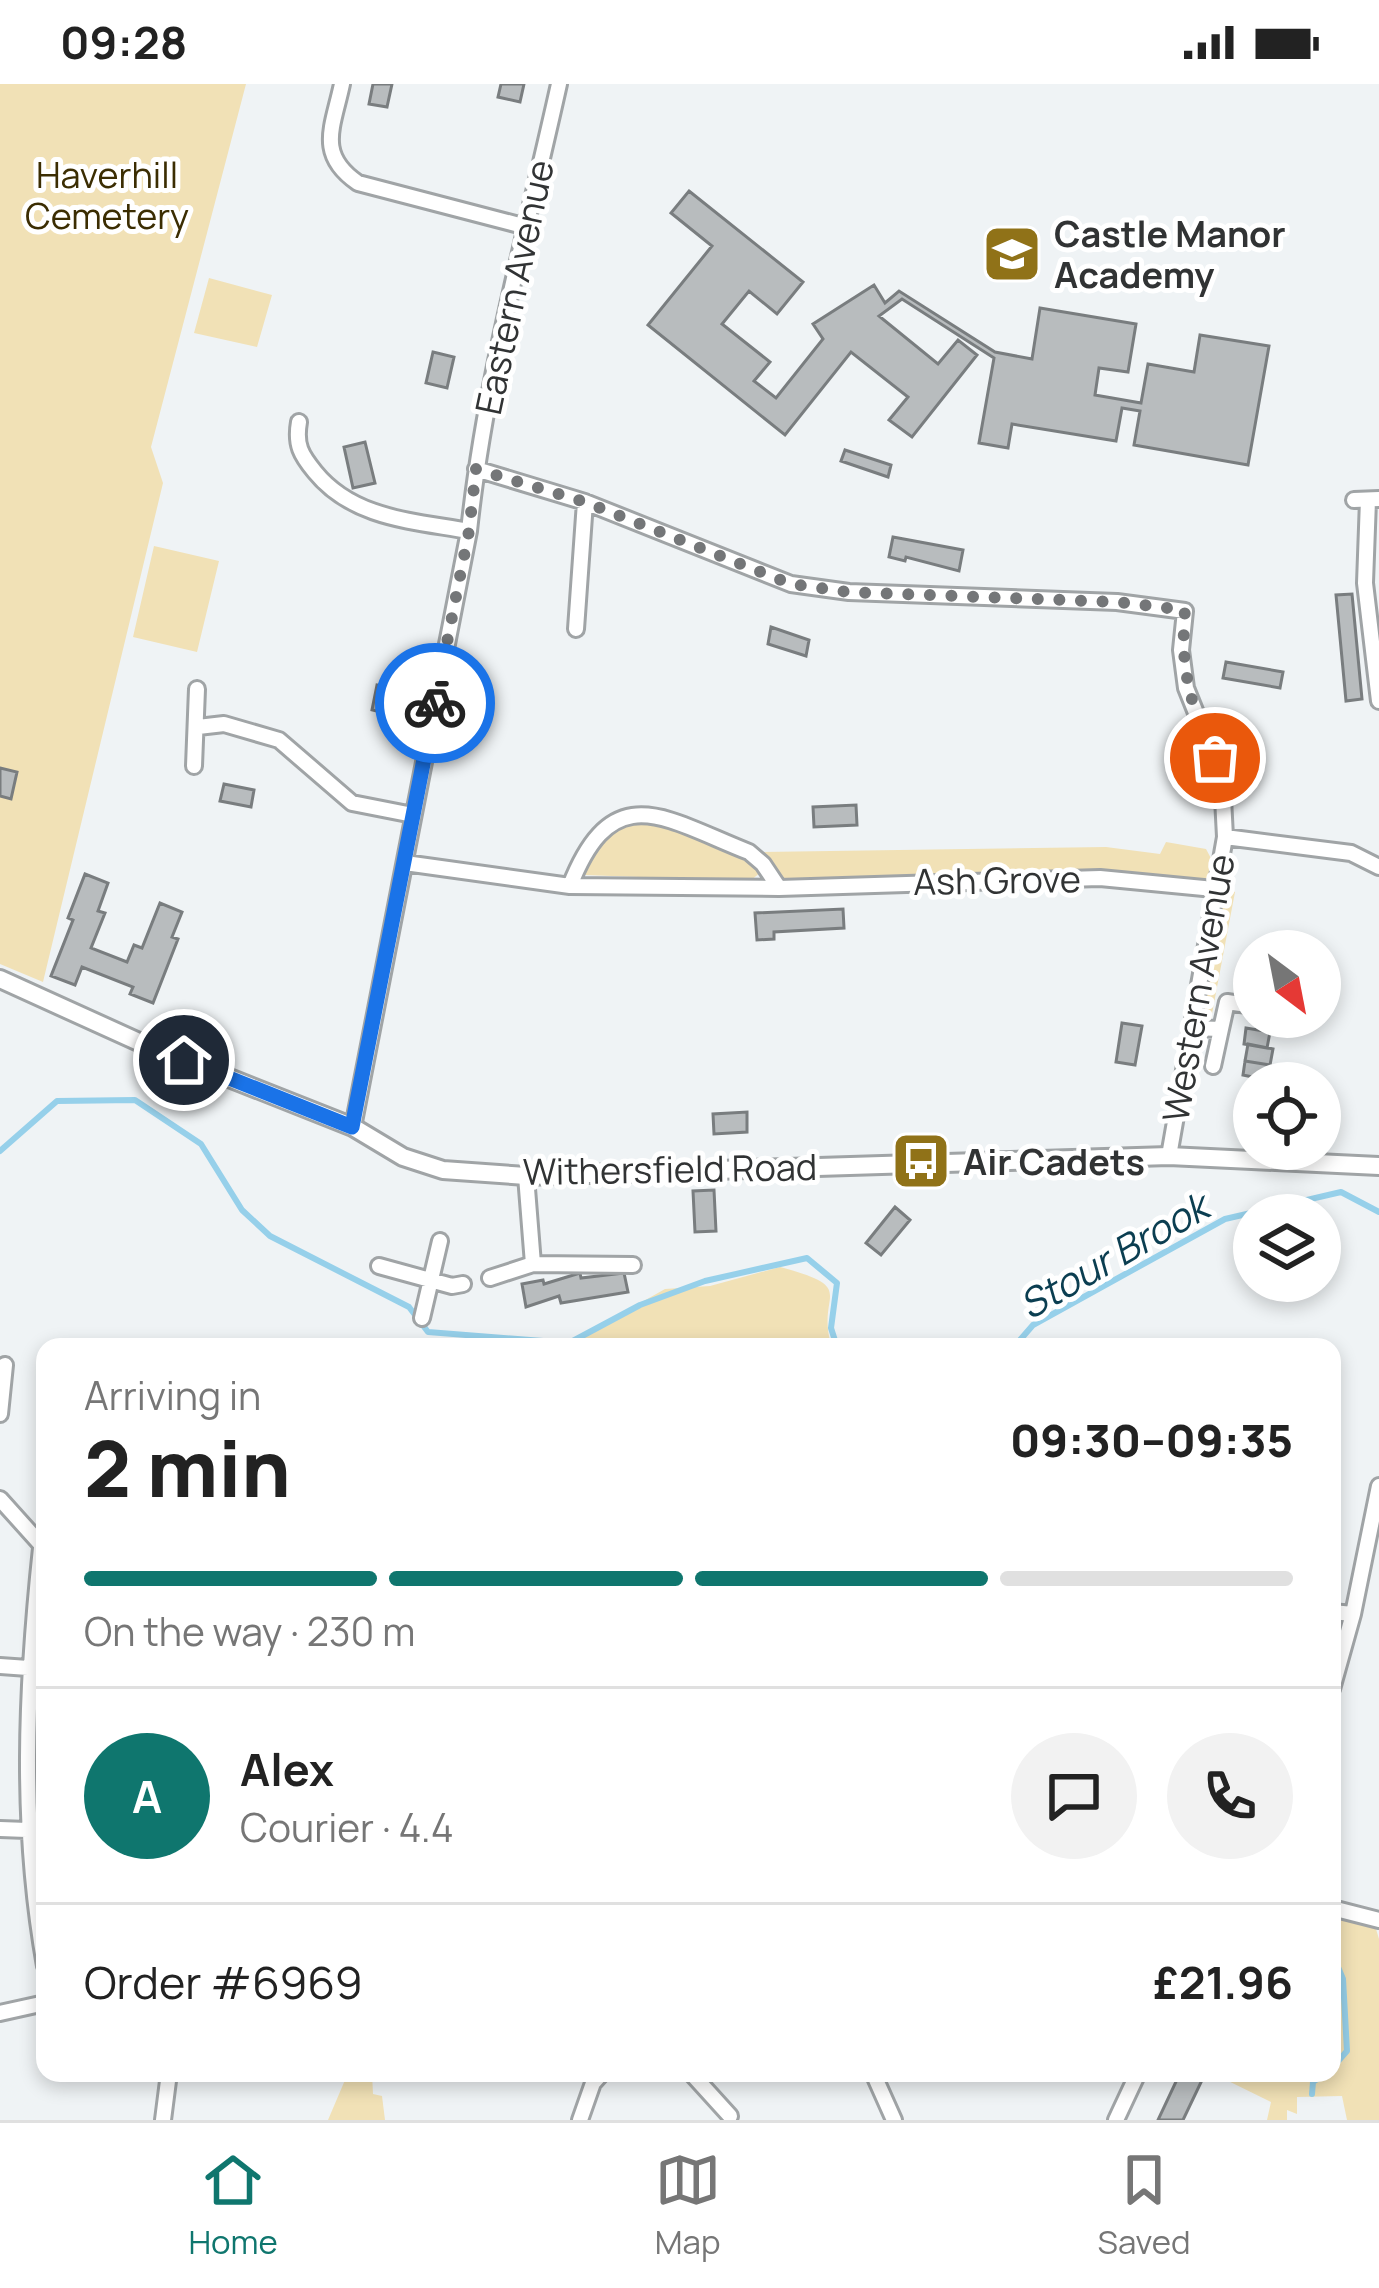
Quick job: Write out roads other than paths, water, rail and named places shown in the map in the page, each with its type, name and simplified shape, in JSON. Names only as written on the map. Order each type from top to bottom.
[{"type":"street","points":[[342,84],[329,143],[342,172],[358,184],[523,226]]},
{"type":"street","name":"Eastern Avenue","points":[[352,1127],[469,531],[476,469],[523,226],[559,84]]},
{"type":"street","points":[[299,422],[295,441],[301,453],[330,490],[348,502],[400,519],[469,531]]},
{"type":"street","points":[[476,469],[585,502],[576,629]]},
{"type":"street","points":[[1367,500],[1365,583],[1379,700]]},
{"type":"street","name":"Western Avenue","points":[[585,502],[791,584],[870,593],[1117,602],[1185,610],[1181,650],[1186,688],[1222,778],[1225,837],[1169,1156]]},
{"type":"street","points":[[194,766],[197,689]]},
{"type":"street","points":[[198,727],[224,724],[278,740],[352,803],[413,814]]},
{"type":"street","points":[[570,886],[594,837],[611,822],[647,814],[749,853],[779,888]]},
{"type":"street","points":[[1225,837],[1351,853],[1379,867]]},
{"type":"street","name":"Ash Grove","points":[[405,863],[570,886],[779,888],[1100,878],[1214,890]]},
{"type":"street","name":"Withersfield Road","points":[[0,979],[352,1127],[403,1157],[443,1170],[526,1176],[1169,1156],[1379,1166]]},
{"type":"street","points":[[1213,1066],[1227,1002],[1233,1003]]},
{"type":"street","points":[[1190,1028],[1221,1029]]},
{"type":"street","points":[[526,1176],[533,1264]]},
{"type":"street","points":[[422,1318],[440,1241]]},
{"type":"street","points":[[490,1277],[533,1264],[633,1264]]},
{"type":"street","points":[[379,1266],[463,1284]]},
{"type":"street","points":[[0,1414],[5,1366]]},
{"type":"street","points":[[1341,1657],[1379,1486]]},
{"type":"street","points":[[0,1499],[36,1540]]},
{"type":"street","points":[[36,1604],[28,1668],[27,1830],[36,1898]]},
{"type":"street","points":[[1341,1613],[1353,1614]]},
{"type":"street","points":[[0,1666],[28,1668]]},
{"type":"street","points":[[0,1829],[27,1830]]},
{"type":"street","points":[[1341,1910],[1379,1920]]},
{"type":"street","points":[[0,2013],[36,2005]]},
{"type":"street","points":[[163,2120],[168,2082]]},
{"type":"street","points":[[580,2120],[595,2082]]},
{"type":"street","points":[[699,2082],[730,2116]]},
{"type":"street","points":[[878,2082],[894,2120]]},
{"type":"street","points":[[1116,2120],[1129,2082]]},
{"type":"waterway","name":"Stour Brook","points":[[0,1151],[57,1101],[135,1100],[201,1144],[242,1210],[270,1236],[409,1307],[428,1332],[505,1338]]},
{"type":"waterway","name":"Stour Brook","points":[[1022,1338],[1033,1325],[1225,1219],[1341,1192],[1379,1212]]},
{"type":"waterway","name":"Stour Brook","points":[[578,1338],[640,1305],[705,1281],[807,1258],[837,1283],[831,1328],[834,1338]]},
{"type":"waterway","points":[[1341,1974],[1347,2051],[1341,2058]]},
{"type":"waterway","points":[[1312,2094],[1313,2082]]},
{"type":"place","name":"Castle Manor Academy","points":[[1012,254]]},
{"type":"place","name":"Air Cadets","points":[[921,1161]]},
{"type":"park label","name":"Haverhill Cemetery","points":[[107,194]]}]
